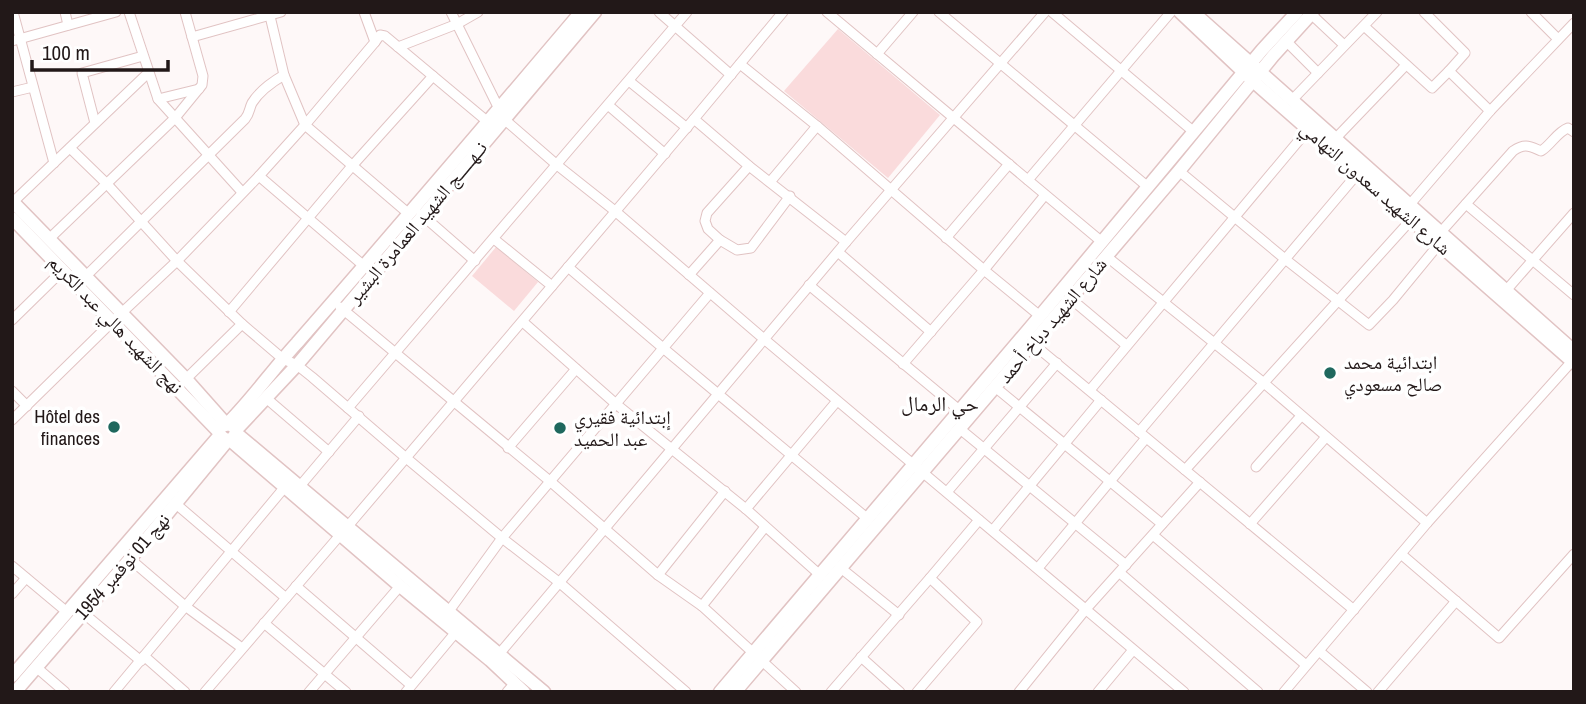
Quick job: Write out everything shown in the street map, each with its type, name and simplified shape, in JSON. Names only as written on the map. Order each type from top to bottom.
[{"type":"main road","name":"نــهـــــج الشهيد العمامرة البشير","points":[[228,432],[297,365],[338,305],[488,122],[501,114],[581,12]]},
{"type":"main road","name":"نــهـــــج الشهيد العمامرة البشير","points":[[415,212],[595,12]]},
{"type":"main road","name":"شارع الشهيد سعدون التهامي","points":[[1180,12],[1312,125],[1335,139],[1407,213]]},
{"type":"main road","name":"شارع الشهيد دباخ أحمد","points":[[735,692],[757,658],[820,575],[868,519],[960,429],[965,414],[995,387],[1179,172],[1297,12]]},
{"type":"main road","name":"شارع الشهيد دباخ أحمد","points":[[720,692],[757,658],[842,569],[918,468],[965,414],[1040,316],[1194,132],[1312,13]]},
{"type":"main road","name":"شارع الشهيد سعدون التهامي","points":[[1197,14],[1252,73],[1292,100],[1358,173],[1440,239],[1573,358]]},
{"type":"main road","points":[[13,202],[86,276],[117,317],[186,379],[228,432],[284,488],[399,571],[544,692]]},
{"type":"main road","points":[[228,432],[283,359],[338,305],[364,266],[415,212]]},
{"type":"main road","name":"نهج الشهيد هالي عبد الكريم","points":[[13,221],[117,317],[228,432]]},
{"type":"main road","points":[[228,432],[300,486],[400,586],[490,660],[515,689]]},
{"type":"main road","name":"نهج 01 نوفمبر 1954","points":[[12,676],[67,612],[130,559],[176,504],[228,432]]},
{"type":"main road","name":"نهج 01 نوفمبر 1954","points":[[15,692],[82,612],[95,589],[228,432]]},
{"type":"street","points":[[13,12],[16,40],[33,87],[54,163]]},
{"type":"street","points":[[65,12],[68,26]]},
{"type":"street","points":[[16,40],[116,12]]},
{"type":"street","points":[[130,12],[158,99],[243,192]]},
{"type":"street","points":[[49,239],[175,118],[202,85],[203,79],[185,12]]},
{"type":"street","points":[[191,37],[281,12]]},
{"type":"street","points":[[364,12],[375,42]]},
{"type":"street","points":[[452,12],[501,114],[557,165],[615,211],[1184,692]]},
{"type":"street","points":[[398,47],[457,24],[478,12]]},
{"type":"street","points":[[659,12],[731,75]]},
{"type":"street","points":[[348,408],[687,12]]},
{"type":"street","points":[[207,691],[523,322],[783,12]]},
{"type":"street","points":[[827,12],[1102,242]]},
{"type":"street","points":[[877,54],[913,12]]},
{"type":"street","points":[[939,12],[1148,187]]},
{"type":"street","points":[[500,653],[809,285],[1045,12]]},
{"type":"street","points":[[1052,12],[1194,132]]},
{"type":"street","points":[[1028,180],[1171,12]]},
{"type":"street","points":[[1364,26],[1432,88],[1465,54],[1424,12]]},
{"type":"street","points":[[1531,12],[1558,39]]},
{"type":"street","points":[[1312,13],[1345,45]]},
{"type":"street","points":[[1292,100],[1375,13]]},
{"type":"street","points":[[269,14],[284,75],[305,125],[352,166],[415,212],[475,261]]},
{"type":"street","points":[[1185,470],[1337,300],[1490,111],[1573,25]]},
{"type":"street","points":[[12,420],[177,261],[259,176],[378,36],[383,35],[488,122]]},
{"type":"street","points":[[1286,41],[1318,73]]},
{"type":"street","points":[[95,122],[82,73],[143,56]]},
{"type":"street","points":[[740,64],[1040,316]]},
{"type":"street","points":[[1335,139],[1406,65]]},
{"type":"street","points":[[1448,71],[1490,111]]},
{"type":"street","points":[[13,202],[148,73]]},
{"type":"street","points":[[86,276],[245,119],[250,113],[250,106],[267,85],[284,75]]},
{"type":"street","points":[[229,312],[307,218],[433,76]]},
{"type":"street","points":[[629,81],[687,128]]},
{"type":"street","points":[[12,92],[33,87]]},
{"type":"street","points":[[158,99],[199,89]]},
{"type":"street","points":[[608,105],[665,154]]},
{"type":"street","points":[[694,120],[846,242]]},
{"type":"street","points":[[1090,390],[1312,125]]},
{"type":"street","points":[[770,182],[817,126]]},
{"type":"street","points":[[1179,172],[1369,325],[1392,300],[1466,204],[1513,151],[1530,145],[1541,151],[1562,130],[1568,128],[1574,132]]},
{"type":"street","points":[[70,148],[107,184],[177,261],[242,324],[283,359],[297,365],[359,416],[686,692]]},
{"type":"street","points":[[946,237],[1009,164]]},
{"type":"street","points":[[750,166],[707,213],[705,221],[708,229],[720,240],[737,250],[751,248],[790,197]]},
{"type":"street","points":[[1038,568],[1111,480],[1213,344],[1358,173]]},
{"type":"street","points":[[259,176],[364,266]]},
{"type":"street","points":[[903,364],[1045,195]]},
{"type":"street","points":[[1466,204],[1574,295]]},
{"type":"street","points":[[1503,294],[1574,213]]},
{"type":"street","points":[[494,239],[552,286]]},
{"type":"street","points":[[689,275],[720,240]]},
{"type":"street","points":[[838,252],[931,332]]},
{"type":"street","points":[[1106,256],[1264,383],[1427,523]]},
{"type":"street","points":[[568,267],[868,519]]},
{"type":"street","points":[[12,320],[64,270]]},
{"type":"street","points":[[809,285],[965,414]]},
{"type":"street","points":[[449,611],[502,538],[710,293]]},
{"type":"street","points":[[1070,298],[1126,345]]},
{"type":"street","points":[[338,305],[658,575],[702,606],[796,692]]},
{"type":"street","points":[[523,322],[616,404],[725,491],[820,575]]},
{"type":"street","points":[[186,379],[242,324]]},
{"type":"street","points":[[1032,343],[1353,610]]},
{"type":"street","points":[[1284,692],[1427,523],[1573,358]]},
{"type":"street","points":[[947,492],[1057,363]]},
{"type":"street","points":[[508,448],[576,369]]},
{"type":"street","points":[[995,387],[1162,524]]},
{"type":"street","points":[[12,391],[27,406]]},
{"type":"street","points":[[266,398],[329,452]]},
{"type":"street","points":[[992,530],[1101,400]]},
{"type":"street","points":[[746,509],[838,401]]},
{"type":"street","points":[[300,486],[359,416]]},
{"type":"street","points":[[1256,467],[1301,416]]},
{"type":"street","points":[[960,429],[1075,523],[1258,692]]},
{"type":"street","points":[[1250,524],[1326,437]]},
{"type":"street","points":[[1022,691],[1086,610],[1200,482]]},
{"type":"street","points":[[114,692],[284,488]]},
{"type":"street","points":[[658,575],[725,491]]},
{"type":"street","points":[[176,504],[286,598]]},
{"type":"street","points":[[831,692],[979,520]]},
{"type":"street","points":[[702,606],[765,527]]},
{"type":"street","points":[[1153,535],[1306,665]]},
{"type":"street","points":[[1401,554],[1499,638],[1574,554]]},
{"type":"street","points":[[130,559],[185,606],[242,648]]},
{"type":"street","points":[[12,566],[67,612]]},
{"type":"street","points":[[842,569],[899,615]]},
{"type":"street","points":[[12,594],[26,578]]},
{"type":"street","points":[[918,692],[977,622],[930,578]]},
{"type":"street","points":[[296,586],[356,637],[409,689],[456,632]]},
{"type":"street","points":[[309,692],[400,586]]},
{"type":"street","points":[[1378,692],[1456,601]]},
{"type":"street","points":[[82,612],[185,692]]},
{"type":"street","points":[[264,623],[346,692]]},
{"type":"street","points":[[1098,692],[1133,650]]},
{"type":"street","points":[[1319,651],[1367,692]]},
{"type":"street","points":[[861,657],[900,692]]},
{"type":"street","points":[[36,667],[65,692]]},
{"type":"shaded area","points":[[838,29],[940,115],[888,178],[784,91]]},
{"type":"shaded area","points":[[496,247],[538,282],[514,311],[472,276]]},
{"type":"place","name":"ابتدائية محمد صالح مسعودي","points":[[1330,373]]},
{"type":"place","name":"Hôtel des finances","points":[[114,427]]},
{"type":"place","name":"إبتدائية فقيري عبد الحميد","points":[[560,428]]},
{"type":"district","name":"حي الرمال","points":[[940,403]]}]
